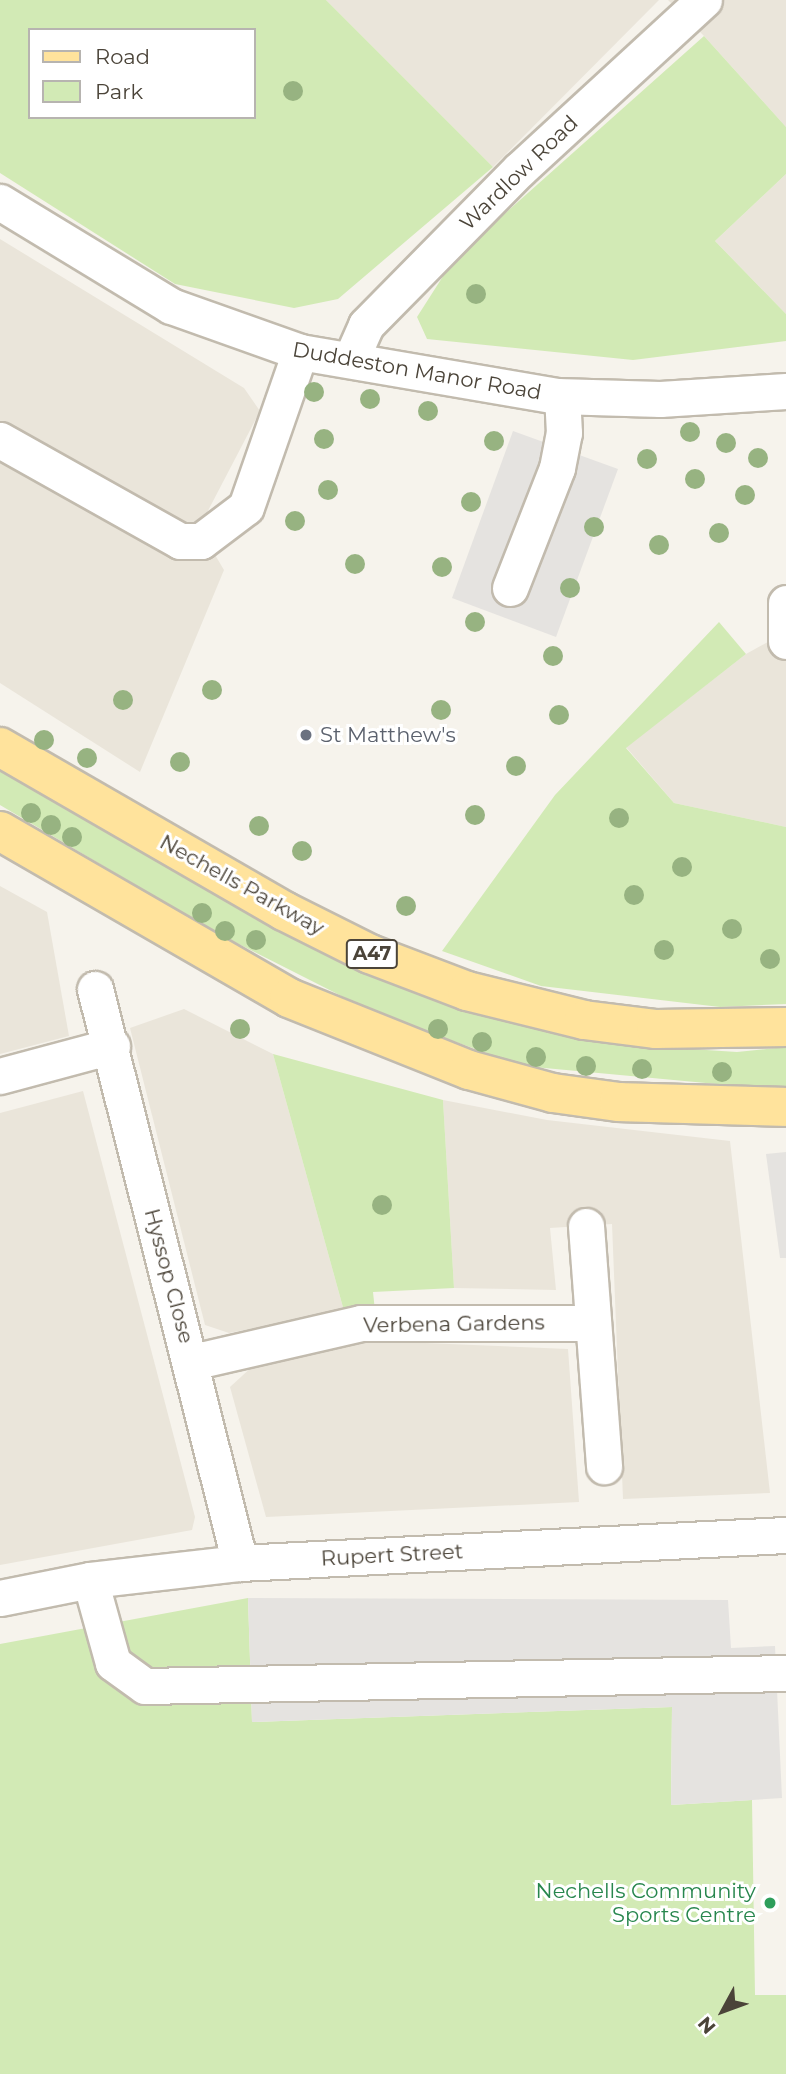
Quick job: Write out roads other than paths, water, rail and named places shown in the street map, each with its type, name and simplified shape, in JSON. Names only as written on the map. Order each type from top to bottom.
[{"type":"main road","name":"Nechells Parkway","points":[[0,747],[284,911],[370,954],[467,991],[584,1020],[656,1029],[786,1027]]},
{"type":"main road","points":[[0,831],[289,998],[469,1070],[553,1093],[620,1102],[786,1107]]},
{"type":"street","name":"Wardlow Road","points":[[351,359],[366,325],[520,169],[704,0]]},
{"type":"street","name":"Duddeston Manor Road","points":[[0,202],[171,306],[300,352],[562,397],[660,399],[786,391]]},
{"type":"street","points":[[0,440],[180,541],[201,541],[246,507],[300,352]]},
{"type":"street","points":[[510,588],[557,468],[564,433],[562,397]]},
{"type":"street","points":[[786,603],[786,641]]},
{"type":"street","name":"Hyssop Close","points":[[95,989],[112,1046],[192,1362],[240,1563]]},
{"type":"street","points":[[0,1076],[112,1046]]},
{"type":"street","points":[[586,1226],[604,1466]]},
{"type":"street","name":"Verbena Gardens","points":[[192,1362],[361,1323],[593,1323]]},
{"type":"street","name":"Rupert Street","points":[[0,1598],[90,1580],[240,1563],[786,1535]]},
{"type":"street","points":[[90,1580],[113,1663],[145,1686],[786,1673]]},
{"type":"place","name":"St Matthew's","points":[[306,735]]},
{"type":"place","name":"Nechells Community Sports Centre","points":[[770,1903]]}]
